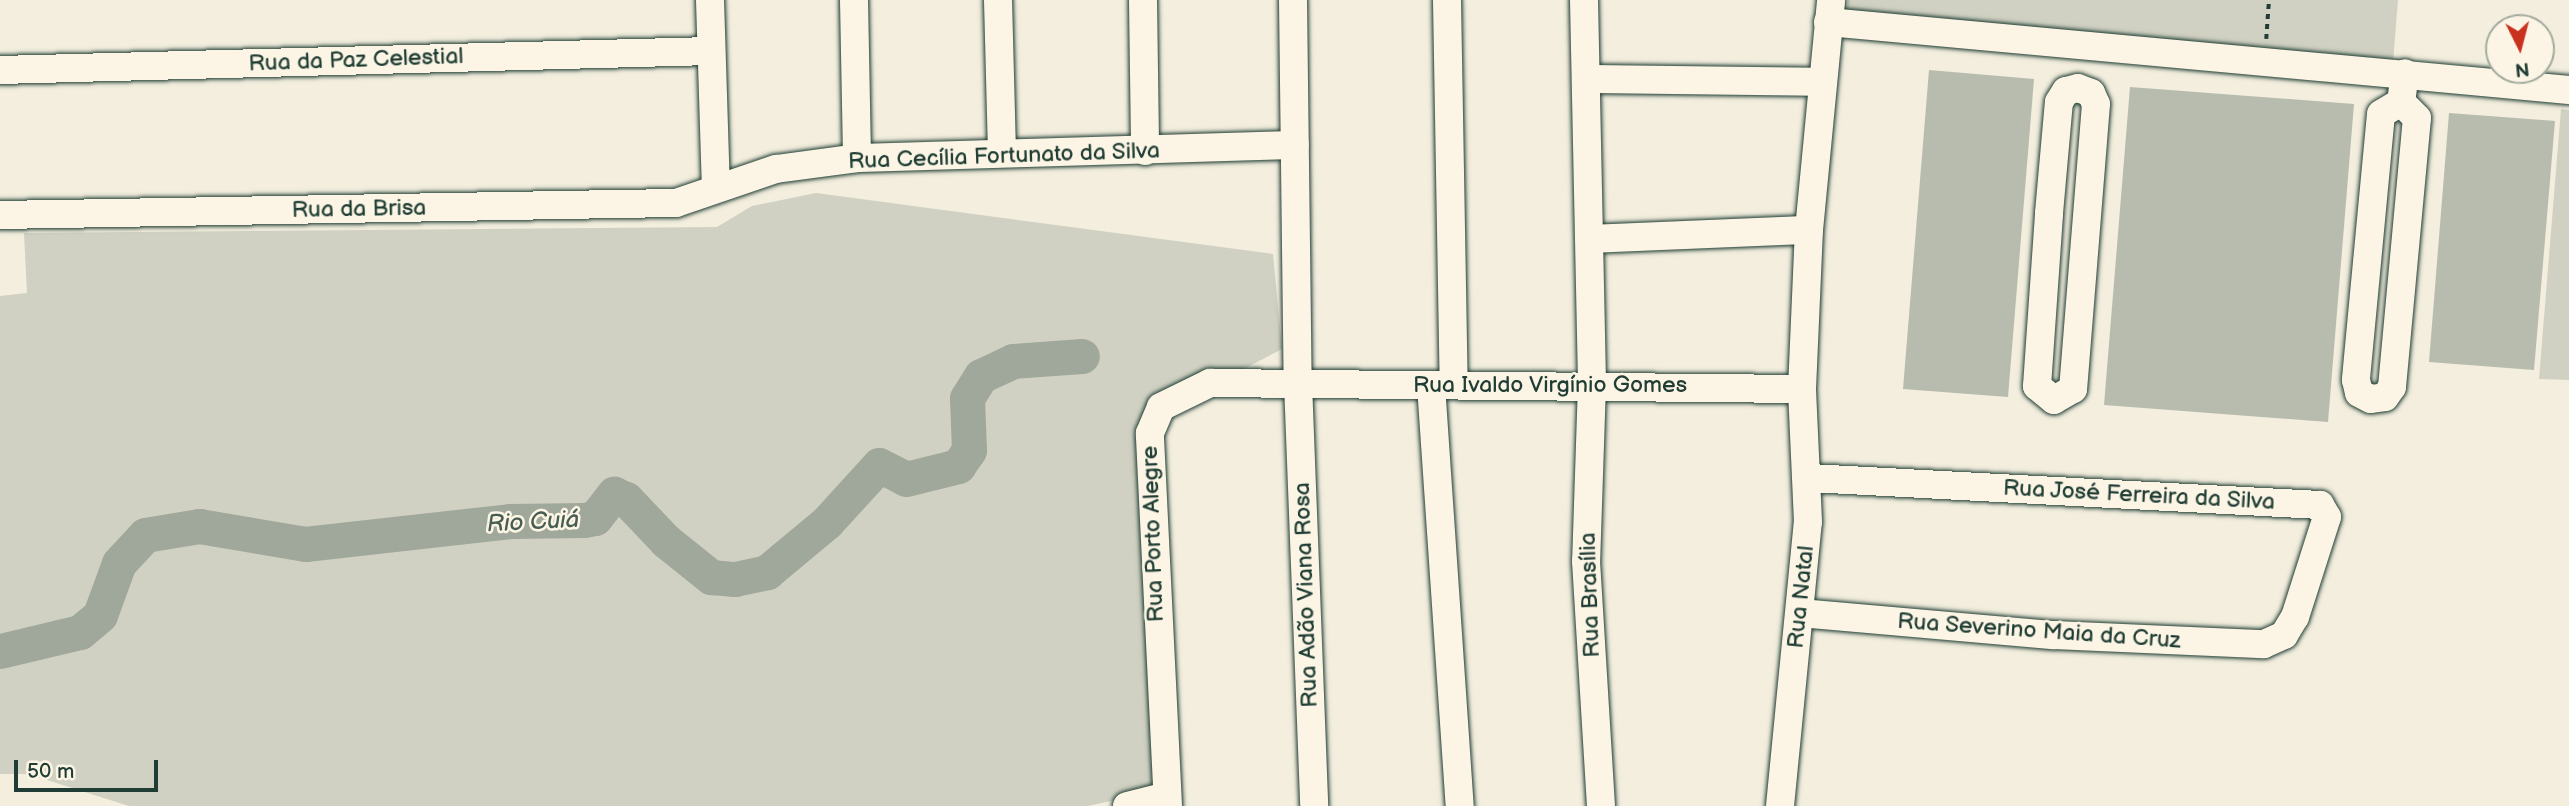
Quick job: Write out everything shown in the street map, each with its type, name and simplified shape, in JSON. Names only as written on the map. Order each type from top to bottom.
[{"type":"street","points":[[710,0],[716,188]]},
{"type":"street","points":[[854,0],[857,158]]},
{"type":"street","points":[[998,0],[1002,153]]},
{"type":"street","points":[[1143,0],[1145,151]]},
{"type":"street","name":"Rua Adão Viana Rosa","points":[[1293,0],[1298,383],[1314,806]]},
{"type":"street","points":[[1447,0],[1443,385],[1460,806]]},
{"type":"street","name":"Rua Brasília","points":[[1584,0],[1592,384],[1586,561],[1601,806]]},
{"type":"street","points":[[1830,11],[2080,48],[2405,73],[2569,90]]},
{"type":"street","name":"Rua Natal","points":[[1780,806],[1800,613],[1810,478],[1802,388],[1809,230],[1830,11]]},
{"type":"street","points":[[2078,88],[2080,48]]},
{"type":"street","name":"Rua da Paz Celestial","points":[[0,70],[711,51]]},
{"type":"street","points":[[2402,102],[2381,114],[2356,380],[2359,393],[2371,399],[2385,397],[2392,387],[2417,118],[2402,102],[2405,73]]},
{"type":"street","points":[[1586,79],[1822,82]]},
{"type":"street","points":[[2078,88],[2091,93],[2096,104],[2073,389],[2054,400],[2036,386],[2049,212],[2059,102],[2066,91],[2078,88]]},
{"type":"street","name":"Rua Cecília Fortunato da Silva","points":[[716,188],[776,169],[857,158],[1295,145]]},
{"type":"street","name":"Rua da Brisa","points":[[0,215],[676,203],[716,188]]},
{"type":"street","points":[[2049,212],[2087,215]]},
{"type":"street","points":[[1591,239],[1809,230]]},
{"type":"street","name":"Rua Porto Alegre","points":[[1167,801],[1156,637],[1152,419],[1161,407],[1210,383],[1298,383]]},
{"type":"street","name":"Rua Ivaldo Virgínio Gomes","points":[[1298,383],[1802,388]]},
{"type":"street","name":"Rua José Ferreira da Silva","points":[[1810,478],[2320,505],[2327,517],[2295,617],[2278,640]]},
{"type":"street","name":"Rua Severino Maia da Cruz","points":[[1800,613],[2054,635],[2264,644],[2278,640]]},
{"type":"street","points":[[1127,806],[1167,801]]},
{"type":"path","points":[[2264,62],[2269,0]]},
{"type":"shaded area","points":[[1848,0],[2398,0],[2393,62],[1847,15]]},
{"type":"shaded area","points":[[2561,109],[2569,110],[2569,380],[2539,379]]},
{"type":"shaded area","points":[[816,193],[1273,254],[1282,349],[1153,417],[1162,790],[1088,806],[129,806],[28,774],[0,774],[0,296],[27,293],[24,233],[717,227],[752,206]]},
{"type":"building","points":[[1929,70],[2034,79],[2008,397],[1903,389]]},
{"type":"building","points":[[2130,87],[2354,104],[2328,422],[2104,405]]},
{"type":"building","points":[[2449,113],[2555,121],[2534,370],[2429,362]]},
{"type":"waterway","name":"Rio Cuiá","points":[[0,651],[80,632],[100,615],[119,563],[145,535],[199,526],[305,544],[510,521],[584,520],[595,518],[614,494],[626,499],[666,541],[711,577],[735,579],[767,572],[827,522],[879,465],[906,479],[958,466],[969,450],[967,398],[981,376],[1013,361],[1082,356]]}]
